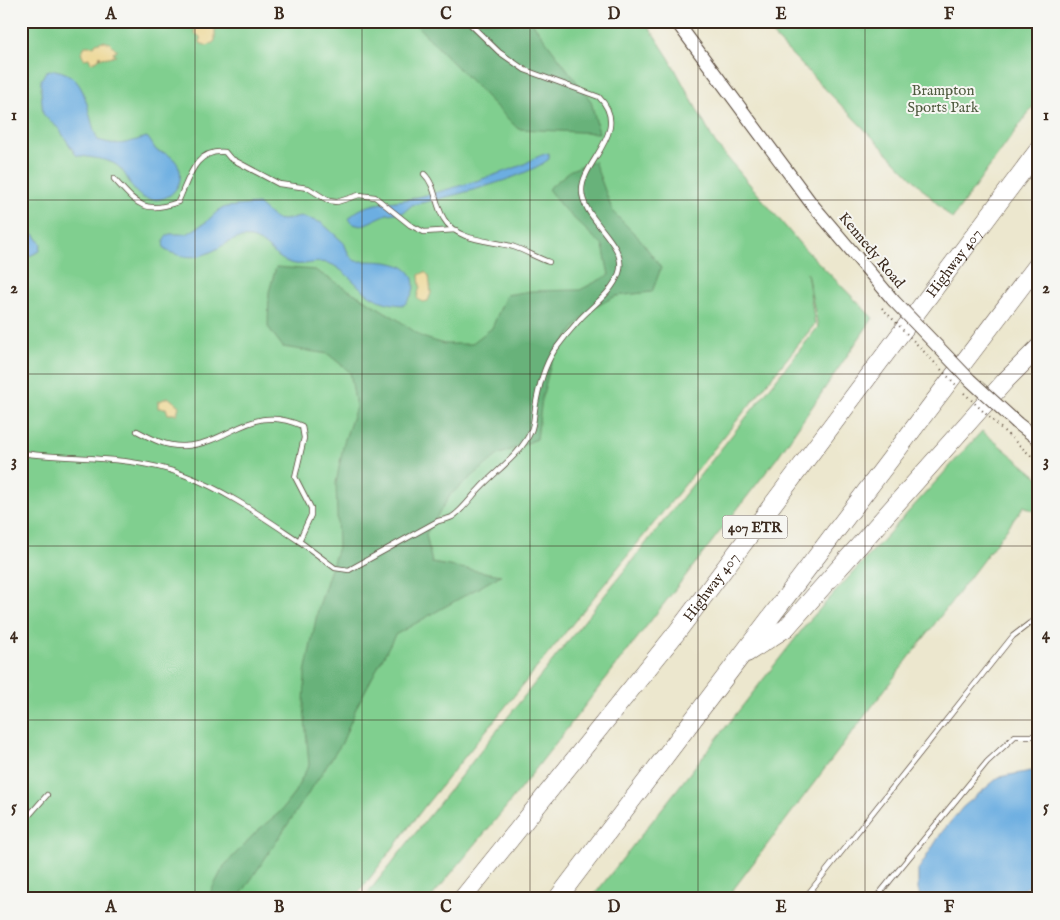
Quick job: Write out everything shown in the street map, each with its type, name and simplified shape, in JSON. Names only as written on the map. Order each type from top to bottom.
[{"type":"highway","name":"Highway 407","points":[[462,899],[677,632],[1039,149]]},
{"type":"highway","points":[[556,899],[1039,262]]},
{"type":"highway","points":[[737,660],[786,628],[1006,380],[1039,347]]},
{"type":"main road","name":"Kennedy Road","points":[[676,21],[810,203],[893,300],[970,380],[1017,423],[1039,440]]},
{"type":"main road","name":"Kennedy Road","points":[[685,21],[706,60]]},
{"type":"lane","points":[[21,452],[41,456],[135,463],[182,474],[221,491],[299,541],[335,568],[350,570],[429,526],[452,516],[517,453],[531,430],[540,383],[553,353],[579,320],[606,294],[619,274],[618,254],[605,232],[590,214],[583,200],[582,188],[586,174],[607,139],[608,117],[604,102],[599,97],[525,70],[499,52],[467,21]]},
{"type":"lane","points":[[114,179],[130,199],[138,204],[158,208],[168,206],[178,202],[199,158],[215,151],[225,152],[230,158],[279,184],[308,188],[329,200],[337,202],[359,195],[375,197],[410,225],[424,232],[456,230]]},
{"type":"lane","points":[[424,174],[430,179],[444,220],[456,230],[474,238],[514,247],[549,262]]},
{"type":"lane","points":[[137,431],[168,444],[184,446],[206,442],[243,424],[264,418],[289,420],[302,426],[304,438],[295,477],[311,508],[311,516],[299,541]]},
{"type":"lane","points":[[804,899],[1013,636],[1030,623],[1039,620]]},
{"type":"lane","points":[[875,899],[987,762],[1015,736],[1039,736]]},
{"type":"lane","points":[[21,847],[27,832],[25,820],[30,812],[47,795]]},
{"type":"path","points":[[1008,435],[1039,463]]},
{"type":"green space","points":[[21,21],[645,21],[669,58],[715,143],[800,244],[873,318],[777,458],[507,806],[430,899],[363,899],[818,327],[807,273],[815,324],[425,806],[354,899],[21,899]]},
{"type":"green space","points":[[412,21],[531,21],[591,101],[599,133],[518,129]]},
{"type":"green space","name":"Brampton Sports Park","points":[[759,21],[1039,21],[1039,98],[952,219]]},
{"type":"green space","points":[[594,161],[613,212],[640,239],[661,268],[652,292],[616,296],[591,309],[578,323],[552,359],[542,398],[537,439],[498,455],[451,494],[426,534],[432,563],[501,575],[395,635],[357,706],[342,743],[238,899],[207,899],[224,866],[258,830],[280,812],[293,795],[309,765],[304,707],[305,673],[318,609],[338,547],[336,483],[344,442],[356,407],[350,372],[328,354],[283,347],[268,327],[269,292],[276,267],[315,270],[397,319],[422,337],[444,344],[471,344],[492,328],[506,295],[531,291],[580,290],[609,275],[603,246],[562,207],[548,189],[571,170]]},
{"type":"green space","points":[[982,431],[1039,478],[1039,514],[1024,506],[726,899],[591,899],[809,621]]},
{"type":"sand","points":[[202,21],[215,23],[215,41],[208,46],[200,43],[200,37],[195,33],[195,28],[201,25]]},
{"type":"sand","points":[[103,41],[110,43],[117,50],[113,52],[116,56],[101,58],[100,55],[99,59],[91,63],[89,58],[84,59],[81,53],[85,46],[94,46],[96,43]]},
{"type":"sand","points":[[425,272],[429,276],[431,293],[428,301],[422,302],[417,298],[420,287],[419,275]]},
{"type":"sand","points":[[168,397],[179,406],[177,414],[168,414],[166,408],[158,408],[158,402]]},
{"type":"water","points":[[55,70],[67,74],[81,88],[98,140],[118,144],[147,137],[156,150],[175,160],[180,170],[180,180],[175,191],[157,200],[144,198],[136,192],[116,165],[106,160],[76,155],[59,129],[43,114],[41,80],[46,71]]},
{"type":"water","points":[[549,153],[549,159],[538,166],[504,180],[464,193],[412,205],[404,212],[387,214],[361,226],[353,224],[349,219],[354,213],[370,206],[414,198],[453,188],[517,167]]},
{"type":"water","points":[[258,204],[275,219],[284,220],[300,216],[322,223],[344,243],[349,255],[355,261],[400,265],[412,276],[414,285],[408,301],[404,305],[379,300],[364,291],[333,265],[321,262],[291,263],[285,261],[261,242],[251,238],[241,238],[204,255],[193,257],[180,256],[165,250],[164,241],[169,234],[187,234],[206,222],[219,210],[226,207]]},
{"type":"water","points":[[21,230],[35,235],[41,244],[40,251],[21,260]]},
{"type":"water","points":[[1031,771],[1039,776],[1039,881],[1003,899],[921,899],[918,890],[918,870],[942,832],[963,807],[999,777]]}]
